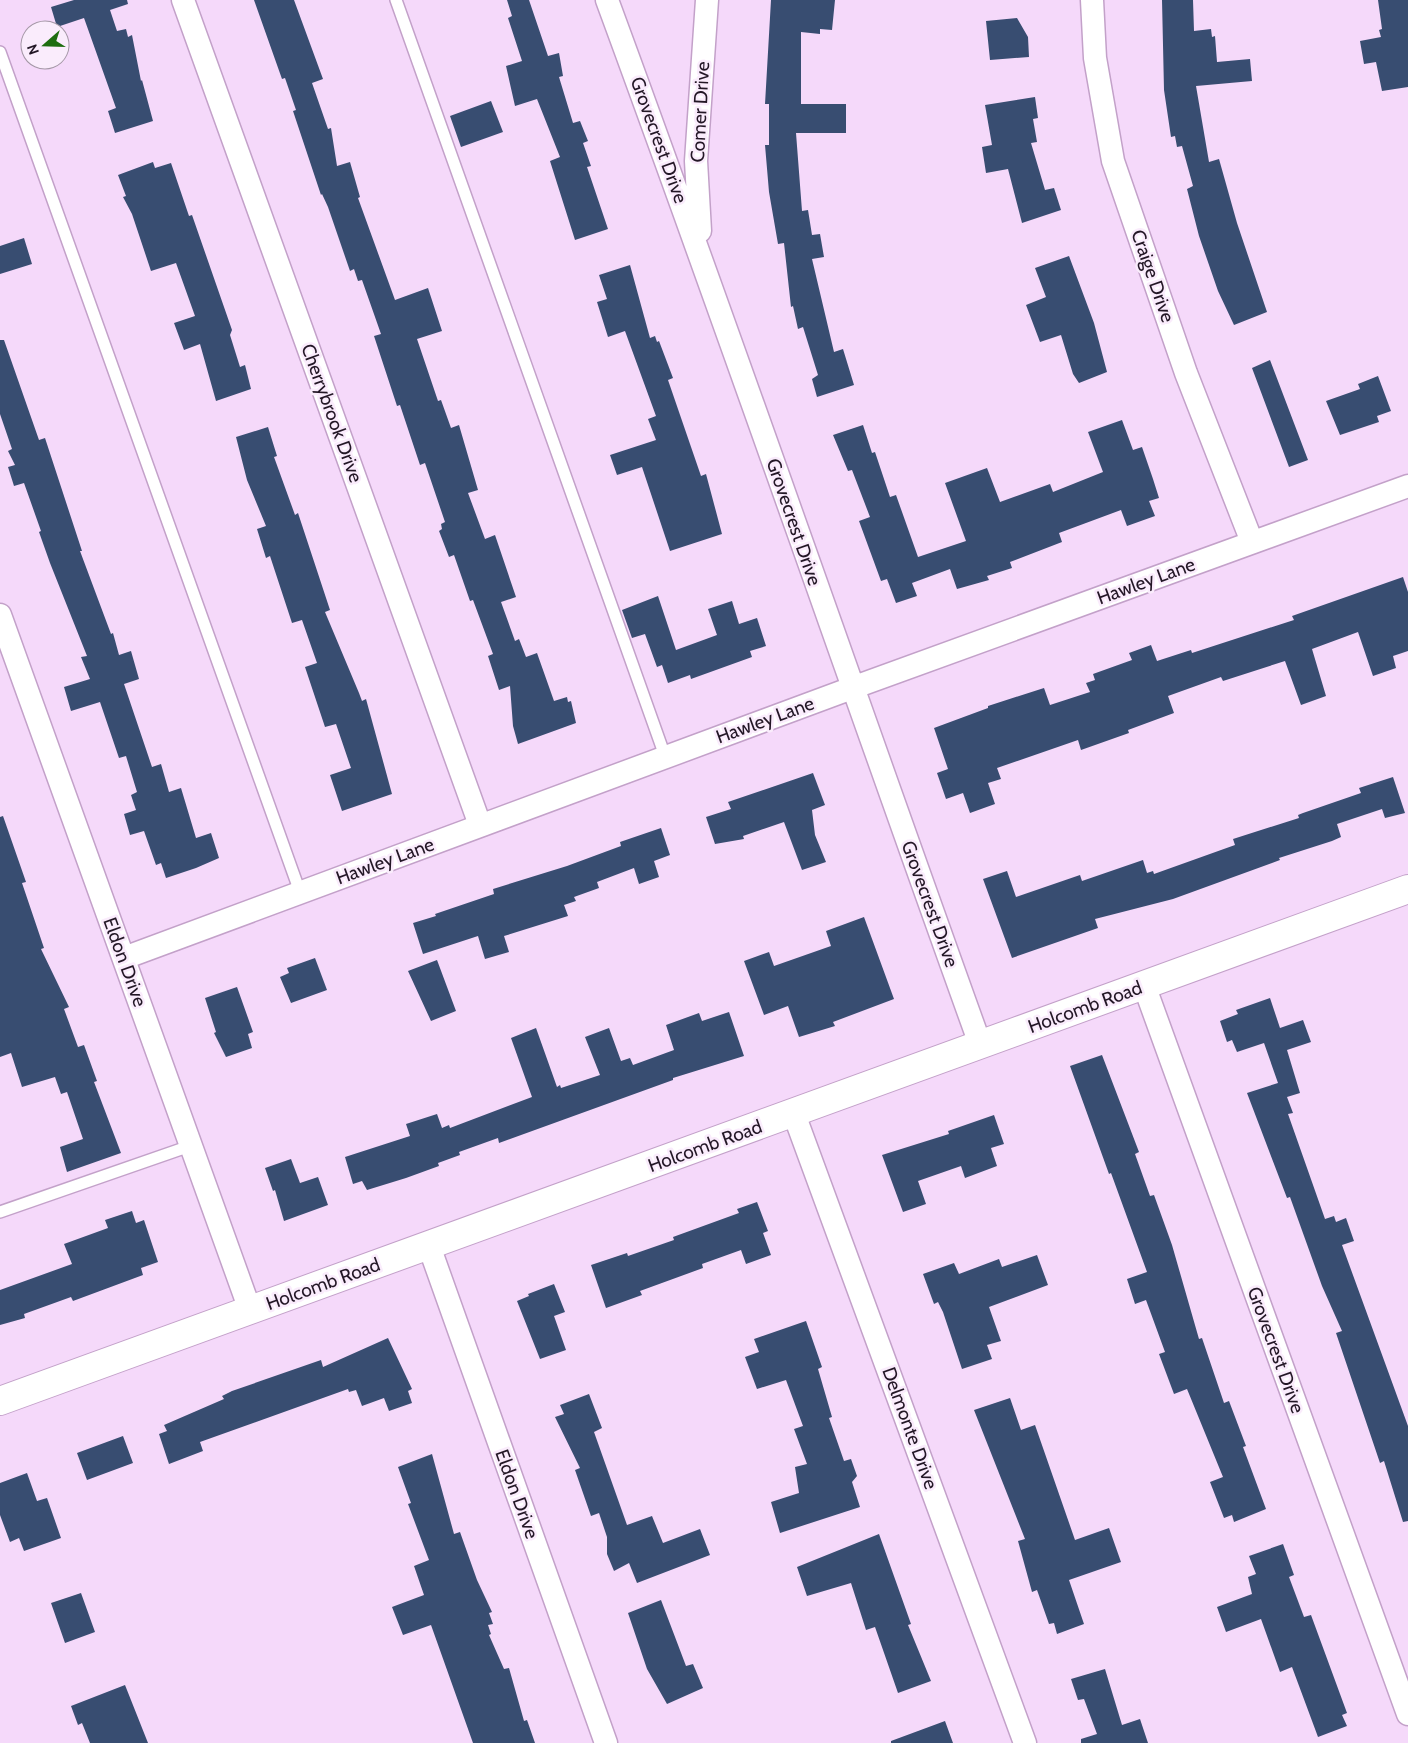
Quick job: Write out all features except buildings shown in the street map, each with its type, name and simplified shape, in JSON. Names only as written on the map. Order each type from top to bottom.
[{"type":"street","name":"Cherrybrook Drive","points":[[183,0],[480,826]]},
{"type":"street","name":"Grovecrest Drive","points":[[607,0],[701,255],[852,688],[980,1044]]},
{"type":"street","name":"Comer Drive","points":[[701,255],[696,160],[708,0]]},
{"type":"street","name":"Craige Drive","points":[[1092,0],[1095,58],[1113,161],[1186,373],[1252,542]]},
{"type":"street","name":"Hawley Lane","points":[[124,958],[665,756],[1408,486]]},
{"type":"street","name":"Eldon Drive","points":[[0,615],[250,1310]]},
{"type":"street","name":"Holcomb Road","points":[[0,1401],[794,1114],[980,1044],[1408,889]]},
{"type":"street","name":"Grovecrest Drive","points":[[1144,985],[1408,1714]]},
{"type":"street","name":"Delmonte Drive","points":[[794,1114],[1025,1743]]},
{"type":"street","name":"Eldon Drive","points":[[428,1246],[606,1743]]},
{"type":"lane","points":[[396,0],[665,756]]},
{"type":"lane","points":[[0,52],[300,892]]},
{"type":"lane","points":[[0,1211],[190,1146]]}]
